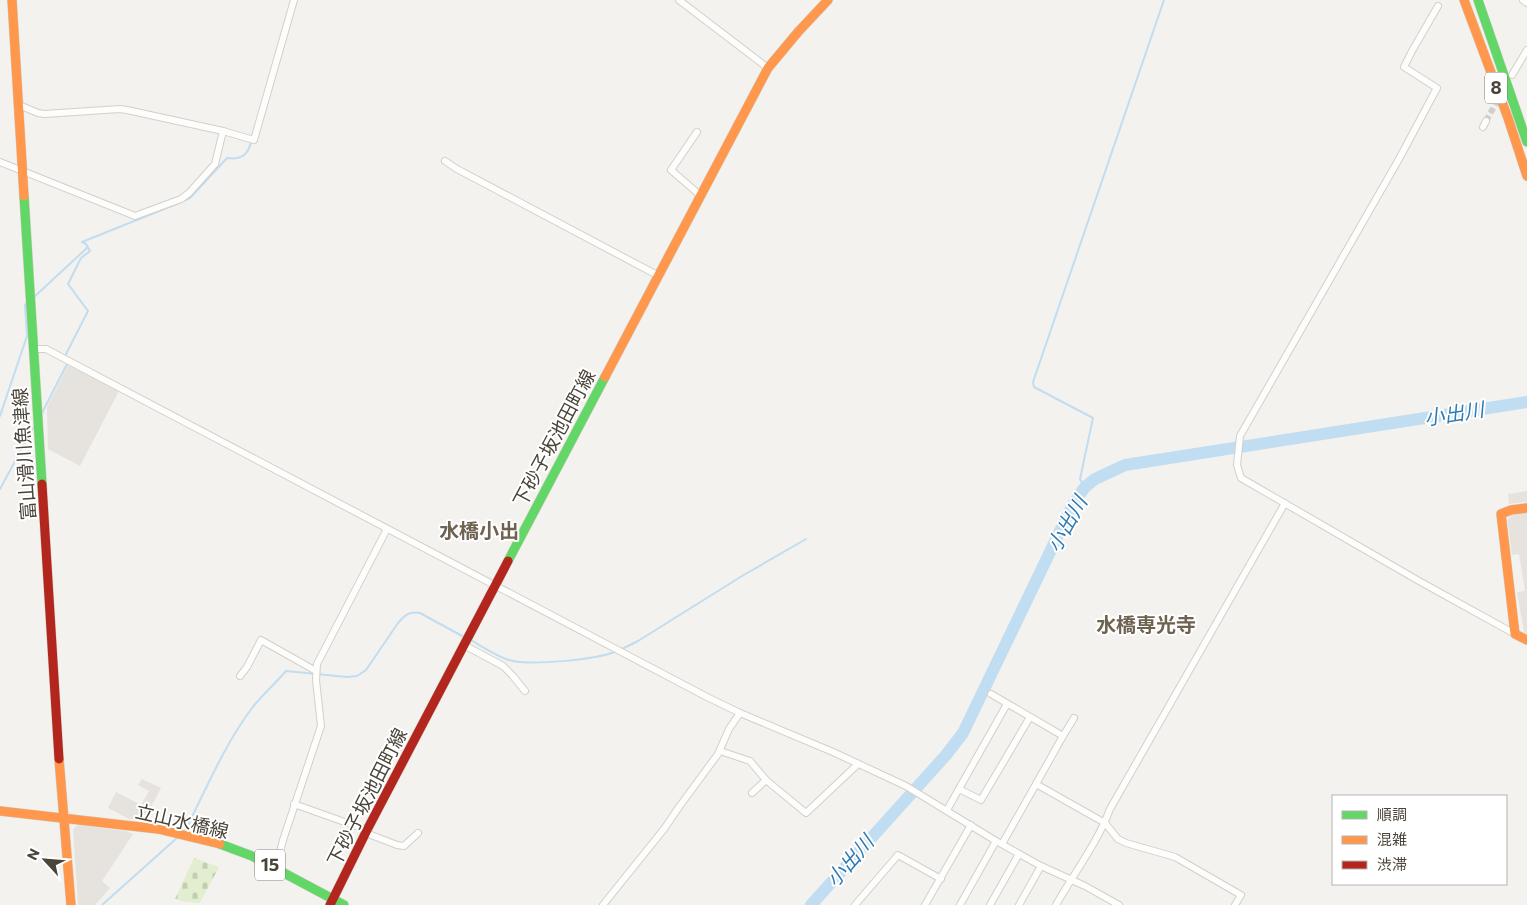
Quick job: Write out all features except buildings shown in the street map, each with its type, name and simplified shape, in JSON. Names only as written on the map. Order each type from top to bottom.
[{"type":"main road","name":"富山滑川魚津線","points":[[12,0],[63,818],[71,905]]},
{"type":"main road","name":"下砂子坂池田町線","points":[[332,902],[366,831],[768,68],[828,0]]},
{"type":"main road","name":"8","points":[[1464,0],[1508,118],[1527,176]]},
{"type":"main road","name":"8","points":[[1478,0],[1527,142]]},
{"type":"main road","points":[[1527,508],[1501,514],[1514,634],[1527,640]]},
{"type":"main road","name":"立山水橋線","points":[[0,811],[158,829],[218,843],[276,868],[332,902],[344,905]]},
{"type":"street","points":[[19,105],[44,114],[120,109],[223,131],[254,140],[294,0]]},
{"type":"street","points":[[679,0],[768,68]]},
{"type":"street","points":[[1523,0],[1527,4]]},
{"type":"street","points":[[1438,6],[1404,67],[1437,88],[1399,159],[1240,436],[1237,465],[1241,478],[1514,634]]},
{"type":"street","points":[[1512,76],[1527,50]]},
{"type":"street","points":[[0,162],[135,216],[182,199],[189,193],[214,164],[223,131]]},
{"type":"street","points":[[697,132],[671,170],[701,196]]},
{"type":"street","points":[[445,161],[659,276]]},
{"type":"street","points":[[34,349],[46,349],[707,697],[906,786],[1020,854],[1119,905]]},
{"type":"street","points":[[1056,905],[1070,880],[1086,858],[1105,823],[1110,809],[1285,503]]},
{"type":"street","points":[[276,868],[294,804],[321,726],[317,664],[387,529]]},
{"type":"street","points":[[240,676],[247,667],[261,640],[316,671]]},
{"type":"street","points":[[464,645],[504,666],[525,691]]},
{"type":"street","points":[[990,694],[1063,736]]},
{"type":"street","points":[[947,810],[1007,704]]},
{"type":"street","points":[[603,905],[664,829],[720,751],[729,729],[740,713]]},
{"type":"street","points":[[959,788],[981,800],[1030,717]]},
{"type":"street","points":[[960,905],[1036,784],[1074,718]]},
{"type":"street","points":[[720,751],[750,761],[766,780],[806,813],[858,764]]},
{"type":"street","points":[[752,793],[766,780]]},
{"type":"street","points":[[1036,784],[1105,823],[1118,839],[1175,857],[1241,895],[1235,905]]},
{"type":"street","points":[[294,804],[366,831],[397,846],[404,846],[418,833]]},
{"type":"street","points":[[925,905],[971,825]]},
{"type":"street","points":[[990,905],[1020,854]]},
{"type":"street","points":[[855,905],[898,855],[941,879]]},
{"type":"street","points":[[1019,905],[1042,866]]},
{"type":"shaded area","points":[[68,365],[119,391],[80,466],[48,449],[47,407]]},
{"type":"shaded area","points":[[1527,491],[1527,502],[1509,504],[1508,494]]},
{"type":"shaded area","points":[[1527,512],[1527,634],[1524,632],[1517,592],[1525,591],[1519,554],[1512,555],[1507,520],[1512,515]]},
{"type":"shaded area","points":[[142,779],[161,788],[144,820],[129,819],[108,808],[116,792],[141,805],[149,791],[138,785]]},
{"type":"shaded area","points":[[79,825],[126,831],[133,834],[102,881],[110,888],[95,905],[78,905],[73,829]]},
{"type":"green space","points":[[194,858],[219,867],[200,903],[175,899]]},
{"type":"waterway","points":[[1085,487],[1080,479],[1093,418],[1034,387],[1033,382],[1164,0]]},
{"type":"waterway","points":[[183,201],[190,198],[227,158],[243,156],[251,142]]},
{"type":"waterway","points":[[66,357],[88,311],[68,284],[81,258],[90,251],[86,244],[82,242],[179,203]]},
{"type":"waterway","points":[[33,298],[88,247]]},
{"type":"waterway","points":[[0,416],[27,336],[25,305],[27,303]]},
{"type":"waterway","points":[[42,413],[67,364],[66,361]]},
{"type":"waterway","name":"小出川","points":[[811,905],[946,755],[963,733],[1073,504],[1085,487],[1095,479],[1125,465],[1527,402]]},
{"type":"waterway","points":[[0,489],[34,426]]},
{"type":"waterway","points":[[622,649],[806,539]]},
{"type":"waterway","points":[[185,830],[209,781],[242,722],[256,703],[286,671],[347,677],[357,676],[366,670],[398,623],[410,613],[420,613],[464,637]]},
{"type":"waterway","points":[[471,640],[499,656],[519,662],[579,659],[617,651]]},
{"type":"waterway","points":[[102,905],[178,837]]},
{"type":"tunnel","points":[[1486,121],[1500,96]]},
{"type":"traffic: fast","points":[[1478,0],[1527,142]]},
{"type":"traffic: fast","points":[[24,196],[42,484]]},
{"type":"traffic: fast","points":[[508,561],[605,377]]},
{"type":"traffic: fast","points":[[220,844],[252,856],[344,905]]},
{"type":"traffic: slow","points":[[12,0],[24,196]]},
{"type":"traffic: slow","points":[[605,377],[768,68],[828,0]]},
{"type":"traffic: slow","points":[[1464,0],[1508,118],[1527,176]]},
{"type":"traffic: slow","points":[[1527,508],[1511,510],[1501,514],[1515,634],[1527,640]]},
{"type":"traffic: slow","points":[[59,759],[71,905]]},
{"type":"traffic: slow","points":[[0,811],[158,829],[220,844]]},
{"type":"traffic: jam","points":[[42,484],[59,759]]},
{"type":"traffic: jam","points":[[330,905],[367,830],[508,561]]},
{"type":"district","name":"水橋小出","points":[[479,531]]},
{"type":"district","name":"水橋専光寺","points":[[1146,625]]}]
